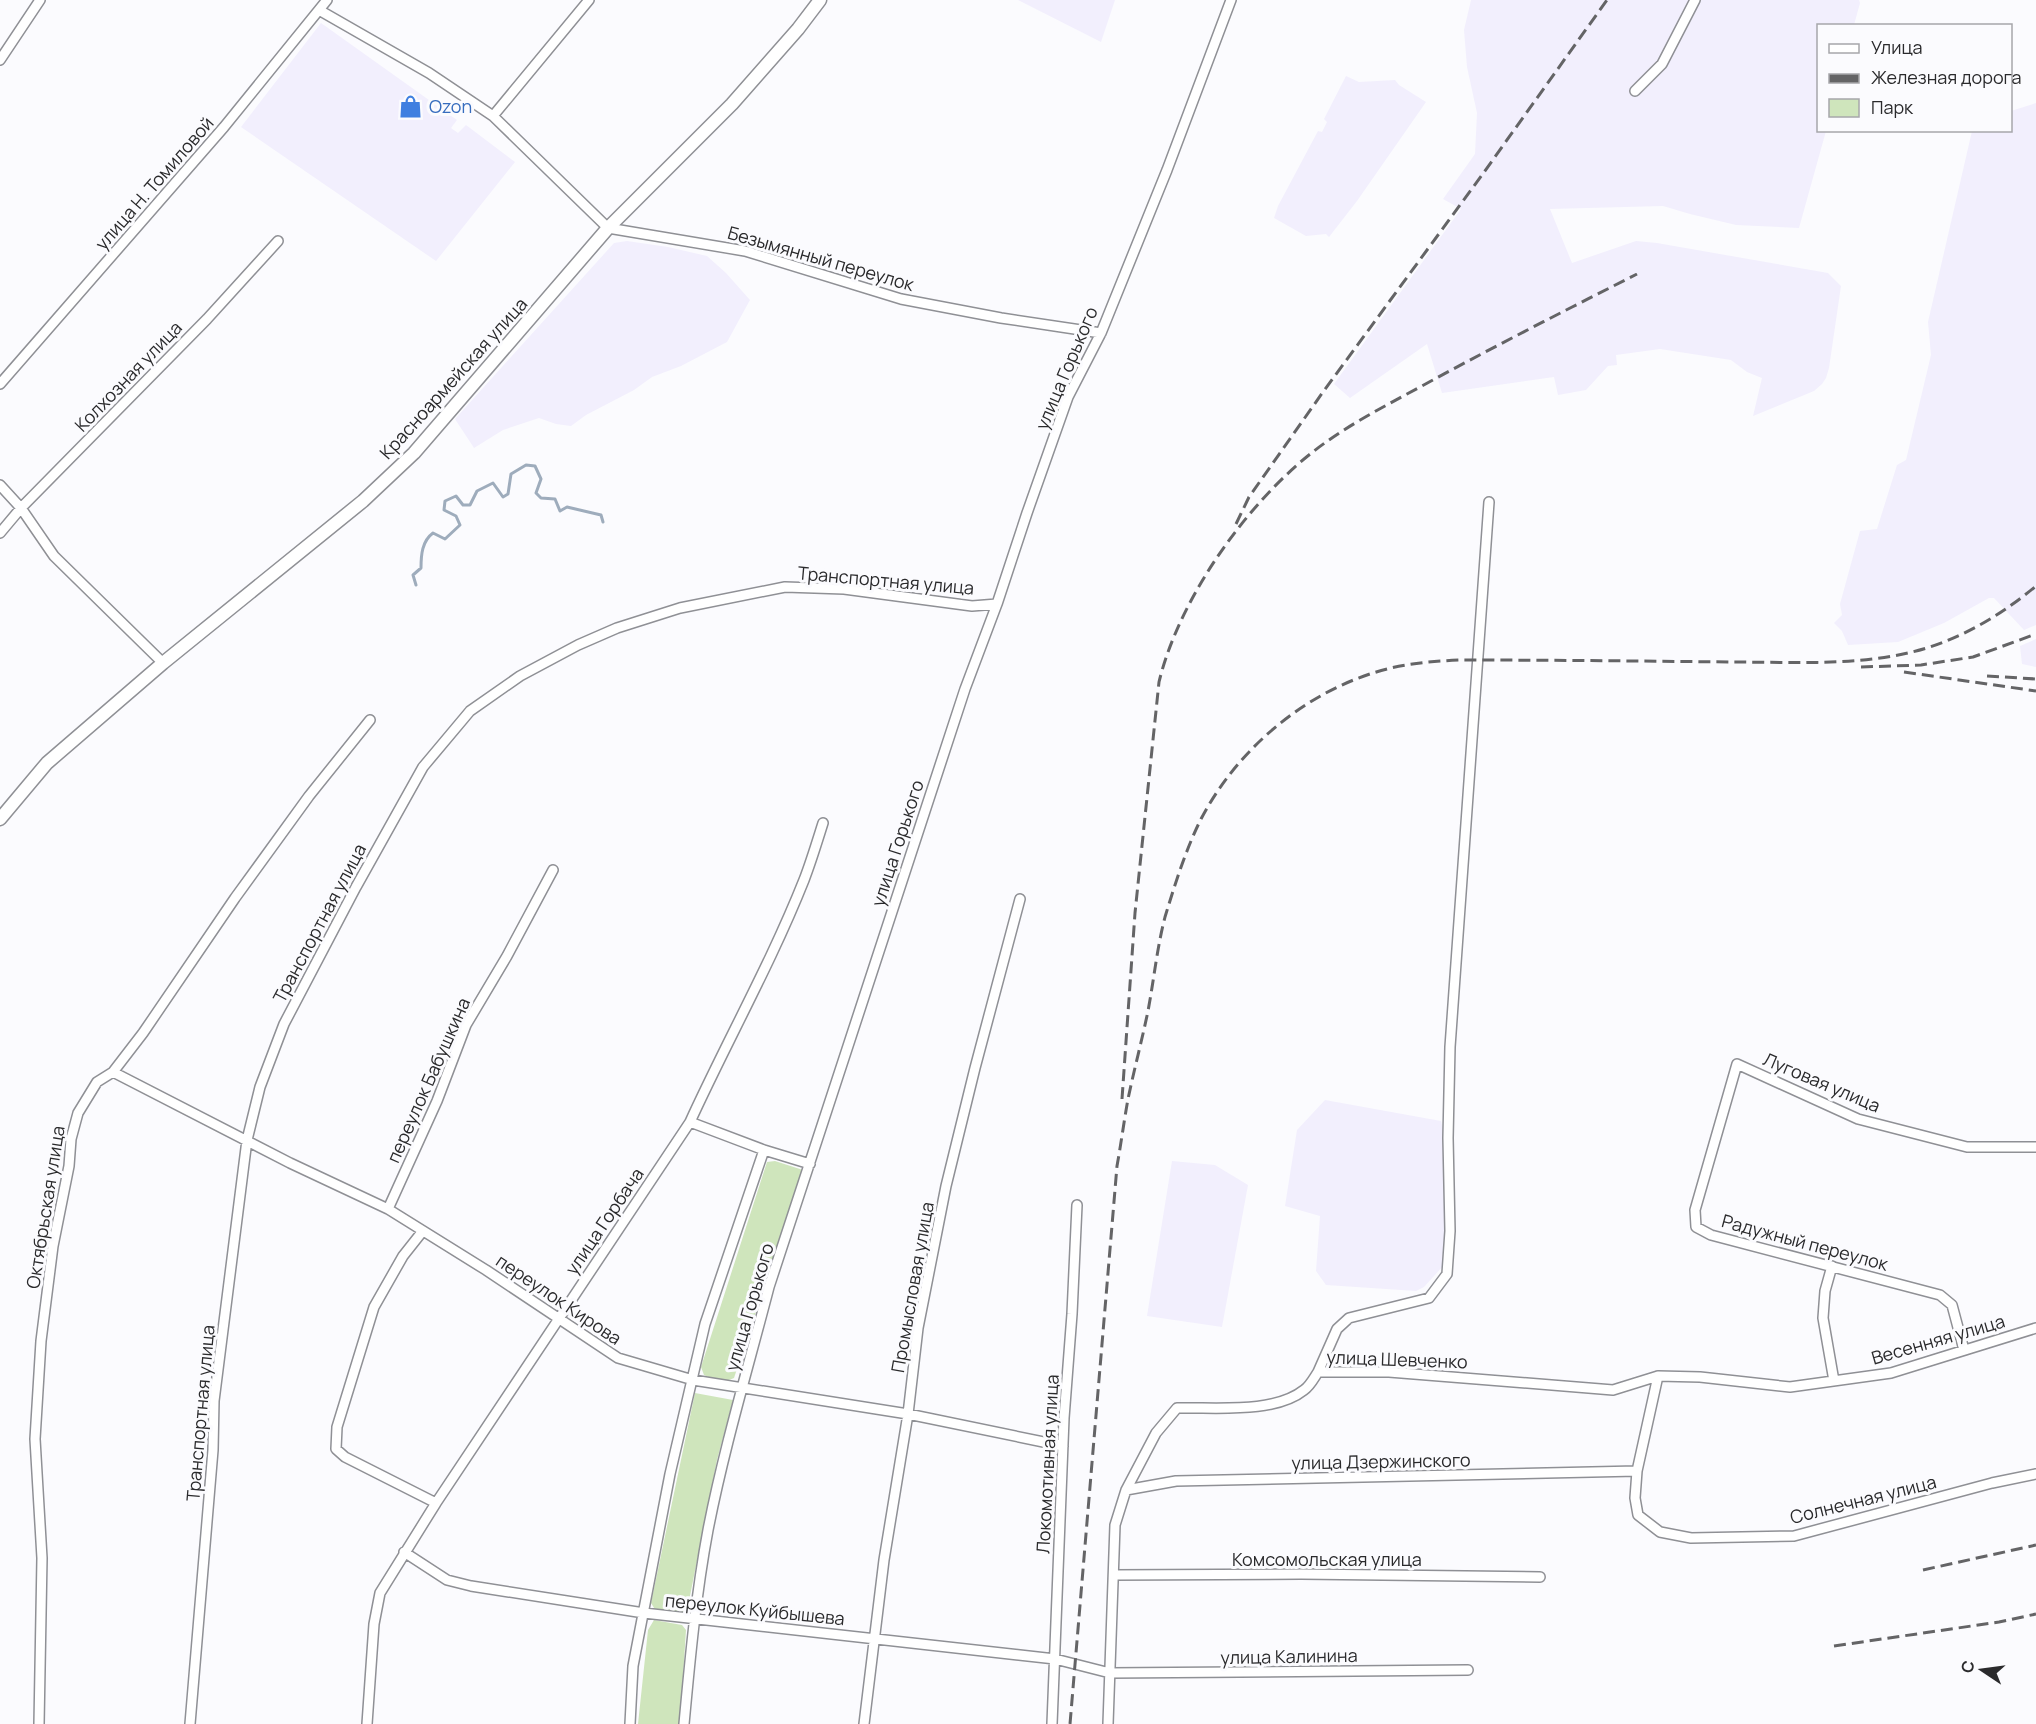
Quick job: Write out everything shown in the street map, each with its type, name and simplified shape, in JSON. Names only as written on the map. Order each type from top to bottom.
[{"type":"main road","name":"Красноармейская улица","points":[[0,819],[46,763],[163,663],[363,501],[414,453],[608,228],[732,104],[798,29],[820,0]]},
{"type":"street","points":[[0,60],[40,0]]},
{"type":"street","name":"улица Н. Томиловой","points":[[0,384],[216,136],[327,0]]},
{"type":"street","points":[[493,116],[589,0]]},
{"type":"street","name":"улица Горького","points":[[684,1724],[708,1531],[769,1287],[965,689],[997,604],[1068,397],[1101,333],[1167,170],[1231,0]]},
{"type":"street","points":[[1635,91],[1662,64],[1695,0]]},
{"type":"street","points":[[319,10],[429,73],[493,116],[608,228]]},
{"type":"street","name":"Безымянный переулок","points":[[608,228],[746,251],[901,299],[1001,318],[1101,333]]},
{"type":"street","name":"Колхозная улица","points":[[0,533],[21,508],[207,319],[278,241]]},
{"type":"street","points":[[0,485],[21,508],[54,556],[163,663]]},
{"type":"street","points":[[1318,1372],[1337,1329],[1349,1318],[1429,1298],[1447,1274],[1450,1231],[1448,1138],[1450,1047],[1489,502]]},
{"type":"street","name":"Транспортная улица","points":[[190,1724],[213,1450],[214,1401],[247,1140],[260,1087],[284,1024],[356,887],[423,767],[470,711],[520,676],[578,645],[648,617],[785,587],[844,589],[972,606],[997,604]]},
{"type":"street","name":"Октябрьская улица","points":[[39,1724],[42,1558],[36,1439],[41,1341],[53,1246],[69,1166],[71,1139],[78,1113],[97,1082],[113,1072],[302,806],[370,720]]},
{"type":"street","name":"улица Горбача","points":[[367,1724],[374,1624],[380,1593],[436,1503],[690,1122],[770,959],[804,880],[823,824]]},
{"type":"street","name":"переулок Бабушкина","points":[[388,1209],[437,1101],[466,1025],[507,956],[553,870]]},
{"type":"street","name":"Промысловая улица","points":[[864,1724],[884,1560],[908,1414],[918,1328],[946,1186],[1020,899]]},
{"type":"street","name":"Луговая улица","points":[[1737,1064],[1858,1119],[1967,1148],[2036,1148]]},
{"type":"street","name":"Радужный переулок","points":[[1737,1064],[1695,1210],[1696,1227],[1711,1235],[1940,1295],[1952,1305],[1964,1350]]},
{"type":"street","name":"переулок Кирова","points":[[113,1072],[388,1209],[486,1270],[618,1358],[693,1380],[908,1414],[1063,1446]]},
{"type":"street","points":[[690,1122],[764,1150],[810,1164]]},
{"type":"street","points":[[630,1724],[633,1666],[670,1474],[705,1324],[764,1150]]},
{"type":"street","name":"Локомотивная улица","points":[[1052,1724],[1063,1446],[1077,1206]]},
{"type":"street","points":[[422,1232],[403,1256],[374,1307],[337,1427],[336,1449],[345,1457],[436,1503]]},
{"type":"street","points":[[1832,1266],[1825,1291],[1823,1318],[1834,1381]]},
{"type":"street","name":"Весенняя улица","points":[[1658,1376],[1700,1377],[1790,1387],[1891,1373],[2036,1328]]},
{"type":"street","name":"улица Шевченко","points":[[1108,1724],[1115,1525],[1126,1490],[1156,1433],[1177,1408],[1254,1407],[1284,1402],[1305,1390],[1318,1372],[1389,1372],[1613,1390],[1658,1376]]},
{"type":"street","points":[[1637,1471],[1658,1376]]},
{"type":"street","name":"Солнечная улица","points":[[1637,1471],[1635,1498],[1638,1515],[1660,1532],[1691,1538],[1794,1536],[1992,1483],[2036,1474]]},
{"type":"street","name":"улица Дзержинского","points":[[1126,1490],[1176,1481],[1637,1471]]},
{"type":"street","name":"переулок Куйбышева","points":[[404,1552],[447,1580],[455,1582],[644,1614],[1055,1659],[1110,1673]]},
{"type":"street","name":"Комсомольская улица","points":[[1114,1575],[1540,1577]]},
{"type":"street","name":"улица Калинина","points":[[1110,1673],[1468,1670]]},
{"type":"shaded area","points":[[1018,0],[1115,0],[1101,42]]},
{"type":"shaded area","points":[[1471,0],[1859,0],[1854,24],[1817,24],[1817,132],[1826,132],[1799,228],[1736,225],[1663,206],[1550,209],[1572,263],[1636,241],[1828,273],[1841,286],[1829,368],[1822,384],[1814,391],[1753,416],[1762,378],[1747,372],[1731,360],[1660,349],[1616,355],[1617,365],[1608,366],[1586,390],[1558,395],[1554,377],[1442,393],[1427,344],[1350,398],[1334,384],[1461,209],[1443,199],[1475,154],[1477,113],[1467,67],[1464,30]]},
{"type":"shaded area","points":[[321,23],[457,120],[451,128],[458,133],[466,125],[515,162],[436,261],[241,127]]},
{"type":"shaded area","points":[[1346,76],[1359,82],[1395,80],[1426,102],[1329,237],[1326,234],[1306,236],[1274,218],[1278,206],[1318,131],[1322,132],[1327,122],[1324,119]]},
{"type":"shaded area","points":[[2036,103],[2036,625],[2024,630],[1994,598],[1989,598],[1944,623],[1898,642],[1848,645],[1842,631],[1834,623],[1842,615],[1840,604],[1860,531],[1877,529],[1897,465],[1906,460],[1931,355],[1928,322],[1972,132],[2012,132],[2012,111]]},
{"type":"shaded area","points":[[627,241],[707,256],[726,273],[750,300],[727,342],[681,366],[652,377],[634,390],[586,415],[571,426],[539,418],[503,430],[474,448],[455,419],[614,243]]},
{"type":"shaded area","points":[[2036,639],[2036,667],[2022,664],[2020,646]]},
{"type":"shaded area","points":[[1325,1100],[1441,1121],[1444,1133],[1444,1265],[1424,1287],[1416,1291],[1326,1285],[1316,1271],[1320,1216],[1285,1206],[1297,1130]]},
{"type":"shaded area","points":[[1172,1161],[1215,1165],[1248,1185],[1222,1327],[1147,1316]]},
{"type":"green space","points":[[775,1161],[803,1170],[734,1378],[723,1381],[715,1379],[704,1375],[701,1367],[767,1162]]},
{"type":"green space","points":[[695,1393],[733,1400],[717,1460],[687,1611],[682,1614],[656,1611],[651,1603]]},
{"type":"green space","points":[[654,1620],[682,1625],[686,1630],[680,1724],[638,1724],[648,1630]]},
{"type":"waterway","points":[[416,585],[413,575],[421,568],[426,540],[433,533],[445,539],[460,525],[456,516],[444,510],[445,501],[456,496],[463,505],[470,505],[477,491],[493,483],[503,497],[508,494],[511,474],[526,465],[535,466],[541,479],[536,493],[541,498],[555,499],[560,511],[567,507],[601,515],[603,522]]},
{"type":"railway","points":[[1236,524],[1249,497],[1323,392],[1607,0]]},
{"type":"railway","points":[[1122,1099],[1135,913],[1159,682],[1182,618],[1218,555],[1264,498],[1314,451],[1342,431],[1457,367],[1637,274]]},
{"type":"railway","points":[[1070,1724],[1117,1166],[1130,1088],[1148,1011],[1162,929],[1173,892],[1201,819],[1235,767],[1280,723],[1306,705],[1333,689],[1391,668],[1425,662],[1459,660],[1807,663],[1882,658],[1930,647],[1959,636],[2012,605],[2036,586]]},
{"type":"railway","points":[[1861,667],[1921,665],[1973,657],[2036,634]]},
{"type":"railway","points":[[1904,672],[2036,691]]},
{"type":"railway","points":[[1987,676],[2036,679]]},
{"type":"railway","points":[[1923,1570],[2036,1545]]},
{"type":"railway","points":[[1834,1646],[1999,1622],[2036,1614]]},
{"type":"place","name":"Ozon","points":[[411,106]]}]
